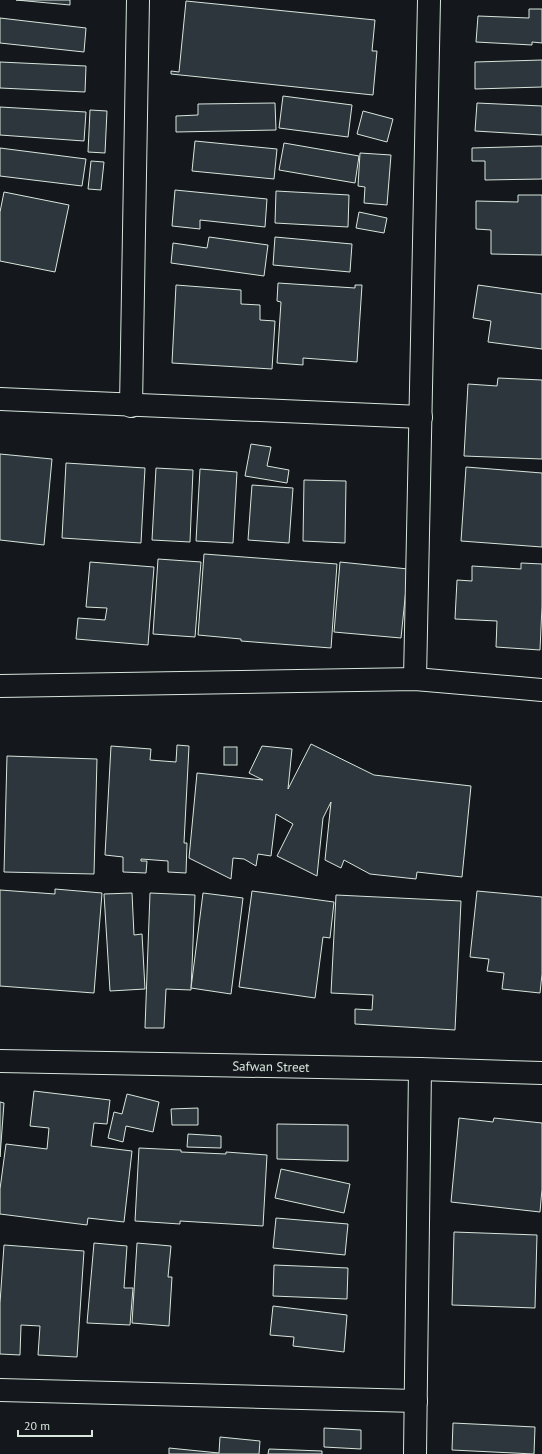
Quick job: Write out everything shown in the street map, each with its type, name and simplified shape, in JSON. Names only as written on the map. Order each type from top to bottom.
[{"type":"street","points":[[131,406],[138,0]]},
{"type":"street","points":[[415,679],[429,0]]},
{"type":"street","points":[[0,399],[421,418]]},
{"type":"street","points":[[0,686],[415,679],[542,690]]},
{"type":"street","name":"Safwan Street","points":[[0,1061],[420,1069],[542,1073]]},
{"type":"street","points":[[415,1454],[420,1069]]},
{"type":"street","points":[[0,1390],[416,1401]]},
{"type":"building","points":[[16,0],[70,0],[70,5]]},
{"type":"building","points":[[186,1],[375,20],[372,51],[377,51],[373,95],[171,74],[171,71],[179,72]]},
{"type":"building","points":[[529,9],[542,9],[542,43],[532,42],[532,45],[476,42],[478,16],[529,18]]},
{"type":"building","points":[[0,18],[86,28],[84,52],[0,43]]},
{"type":"building","points":[[542,60],[542,87],[475,89],[475,62]]},
{"type":"building","points":[[0,62],[86,66],[85,92],[0,88]]},
{"type":"building","points":[[283,96],[352,105],[348,137],[279,128]]},
{"type":"building","points":[[275,103],[276,130],[176,132],[176,116],[198,115],[198,104]]},
{"type":"building","points":[[477,103],[542,106],[542,135],[475,131]]},
{"type":"building","points":[[0,107],[86,112],[84,141],[0,135]]},
{"type":"building","points":[[90,110],[107,111],[105,153],[88,152]]},
{"type":"building","points":[[363,111],[393,119],[387,142],[357,134]]},
{"type":"building","points":[[195,141],[277,149],[274,179],[192,171]]},
{"type":"building","points":[[284,143],[359,156],[355,183],[279,170]]},
{"type":"building","points":[[542,146],[542,179],[485,180],[485,161],[472,161],[472,148]]},
{"type":"building","points":[[0,148],[86,159],[82,186],[0,176]]},
{"type":"building","points":[[360,153],[391,155],[387,205],[364,203],[365,187],[358,186]]},
{"type":"building","points":[[91,161],[104,162],[101,190],[88,189]]},
{"type":"building","points":[[175,190],[267,199],[265,227],[200,220],[200,229],[172,226]]},
{"type":"building","points":[[276,191],[349,195],[348,227],[275,223]]},
{"type":"building","points":[[4,192],[69,205],[55,272],[0,261],[0,212]]},
{"type":"building","points":[[518,195],[542,195],[542,255],[491,254],[491,230],[476,229],[476,201],[518,202]]},
{"type":"building","points":[[359,212],[387,218],[384,233],[356,228]]},
{"type":"building","points":[[209,237],[268,245],[264,276],[171,263],[173,243],[207,248]]},
{"type":"building","points":[[275,237],[352,244],[350,272],[273,265]]},
{"type":"building","points":[[278,283],[355,288],[355,285],[362,285],[357,362],[303,358],[303,365],[277,363],[281,302],[277,301]]},
{"type":"building","points":[[176,285],[241,290],[241,304],[260,305],[260,320],[275,321],[272,369],[172,363]]},
{"type":"building","points":[[478,285],[542,294],[542,349],[488,342],[491,321],[473,318]]},
{"type":"building","points":[[498,378],[542,380],[542,459],[464,456],[468,384],[497,386]]},
{"type":"building","points":[[251,444],[271,447],[267,466],[289,470],[287,483],[245,476]]},
{"type":"building","points":[[0,454],[52,459],[44,545],[0,540]]},
{"type":"building","points":[[66,463],[145,468],[141,543],[62,538]]},
{"type":"building","points":[[466,467],[542,473],[542,547],[461,541]]},
{"type":"building","points":[[156,468],[193,470],[190,542],[152,540]]},
{"type":"building","points":[[200,469],[237,472],[233,543],[196,541]]},
{"type":"building","points":[[304,480],[346,481],[345,543],[303,541]]},
{"type":"building","points":[[252,485],[293,488],[289,543],[248,540]]},
{"type":"building","points":[[204,554],[337,564],[331,648],[241,641],[241,639],[198,635]]},
{"type":"building","points":[[158,559],[201,562],[195,637],[153,634]]},
{"type":"building","points":[[90,562],[154,567],[148,645],[76,639],[78,618],[105,620],[107,608],[86,607]]},
{"type":"building","points":[[340,562],[408,569],[401,638],[334,632]]},
{"type":"building","points":[[521,563],[542,564],[540,650],[496,647],[497,621],[455,619],[457,580],[472,581],[472,566],[521,569]]},
{"type":"building","points":[[311,744],[374,775],[471,786],[462,877],[417,872],[416,879],[370,874],[344,860],[341,868],[325,860],[331,802],[323,818],[317,876],[277,856],[293,824],[276,814],[271,856],[258,854],[256,866],[244,859],[233,858],[231,879],[189,858],[197,773],[263,780],[249,773],[262,746],[292,749],[288,789]]},
{"type":"building","points":[[177,745],[189,746],[184,843],[187,843],[186,873],[168,872],[168,861],[141,859],[141,861],[147,861],[146,873],[123,872],[123,857],[105,855],[111,746],[151,749],[150,760],[176,762]]},
{"type":"building","points":[[224,747],[237,747],[237,765],[224,765]]},
{"type":"building","points":[[7,756],[97,759],[94,874],[4,872]]},
{"type":"building","points":[[55,889],[102,893],[94,993],[0,986],[0,890],[55,894]]},
{"type":"building","points":[[252,891],[334,902],[330,938],[323,937],[315,998],[239,987]]},
{"type":"building","points":[[477,891],[542,897],[542,974],[540,993],[502,989],[504,973],[487,971],[489,959],[470,957]]},
{"type":"building","points":[[132,893],[134,935],[142,934],[145,989],[110,991],[104,894]]},
{"type":"building","points":[[150,893],[195,895],[191,990],[166,989],[164,1028],[145,1028]]},
{"type":"building","points":[[203,893],[243,898],[231,994],[191,988]]},
{"type":"building","points":[[336,895],[461,901],[455,1030],[355,1024],[355,1009],[372,1010],[373,995],[331,993]]},
{"type":"building","points":[[34,1091],[110,1100],[107,1124],[94,1123],[91,1146],[132,1151],[124,1222],[88,1218],[87,1225],[0,1214],[0,1189],[6,1144],[47,1149],[49,1128],[30,1126]]},
{"type":"building","points":[[127,1094],[159,1102],[153,1132],[126,1126],[123,1142],[108,1138],[114,1112],[122,1114]]},
{"type":"building","points":[[0,1102],[4,1103],[0,1157]]},
{"type":"building","points":[[198,1108],[198,1125],[172,1125],[171,1109]]},
{"type":"building","points":[[459,1118],[493,1122],[494,1118],[542,1123],[542,1189],[540,1212],[451,1202]]},
{"type":"building","points":[[277,1124],[348,1125],[348,1161],[277,1159]]},
{"type":"building","points":[[188,1134],[221,1136],[221,1148],[187,1147]]},
{"type":"building","points":[[139,1148],[181,1150],[181,1152],[226,1154],[226,1152],[267,1155],[263,1226],[180,1221],[180,1224],[135,1221]]},
{"type":"building","points":[[281,1169],[350,1184],[344,1213],[275,1198]]},
{"type":"building","points":[[276,1218],[348,1224],[345,1255],[273,1248]]},
{"type":"building","points":[[454,1232],[537,1235],[535,1308],[452,1305]]},
{"type":"building","points":[[94,1243],[127,1246],[124,1288],[133,1288],[130,1325],[87,1323]]},
{"type":"building","points":[[137,1243],[171,1246],[168,1277],[172,1277],[169,1326],[132,1323]]},
{"type":"building","points":[[4,1245],[84,1251],[77,1357],[38,1355],[40,1326],[21,1325],[20,1355],[0,1354],[0,1303]]},
{"type":"building","points":[[274,1265],[348,1268],[347,1299],[273,1296]]},
{"type":"building","points":[[273,1306],[347,1315],[344,1352],[293,1346],[294,1337],[270,1335]]},
{"type":"building","points":[[453,1423],[535,1427],[534,1454],[452,1450]]},
{"type":"building","points":[[324,1428],[361,1430],[361,1449],[324,1447]]},
{"type":"building","points":[[220,1437],[260,1441],[259,1454],[169,1454],[169,1448],[219,1453]]},
{"type":"building","points":[[269,1449],[322,1451],[322,1454],[268,1454]]}]
